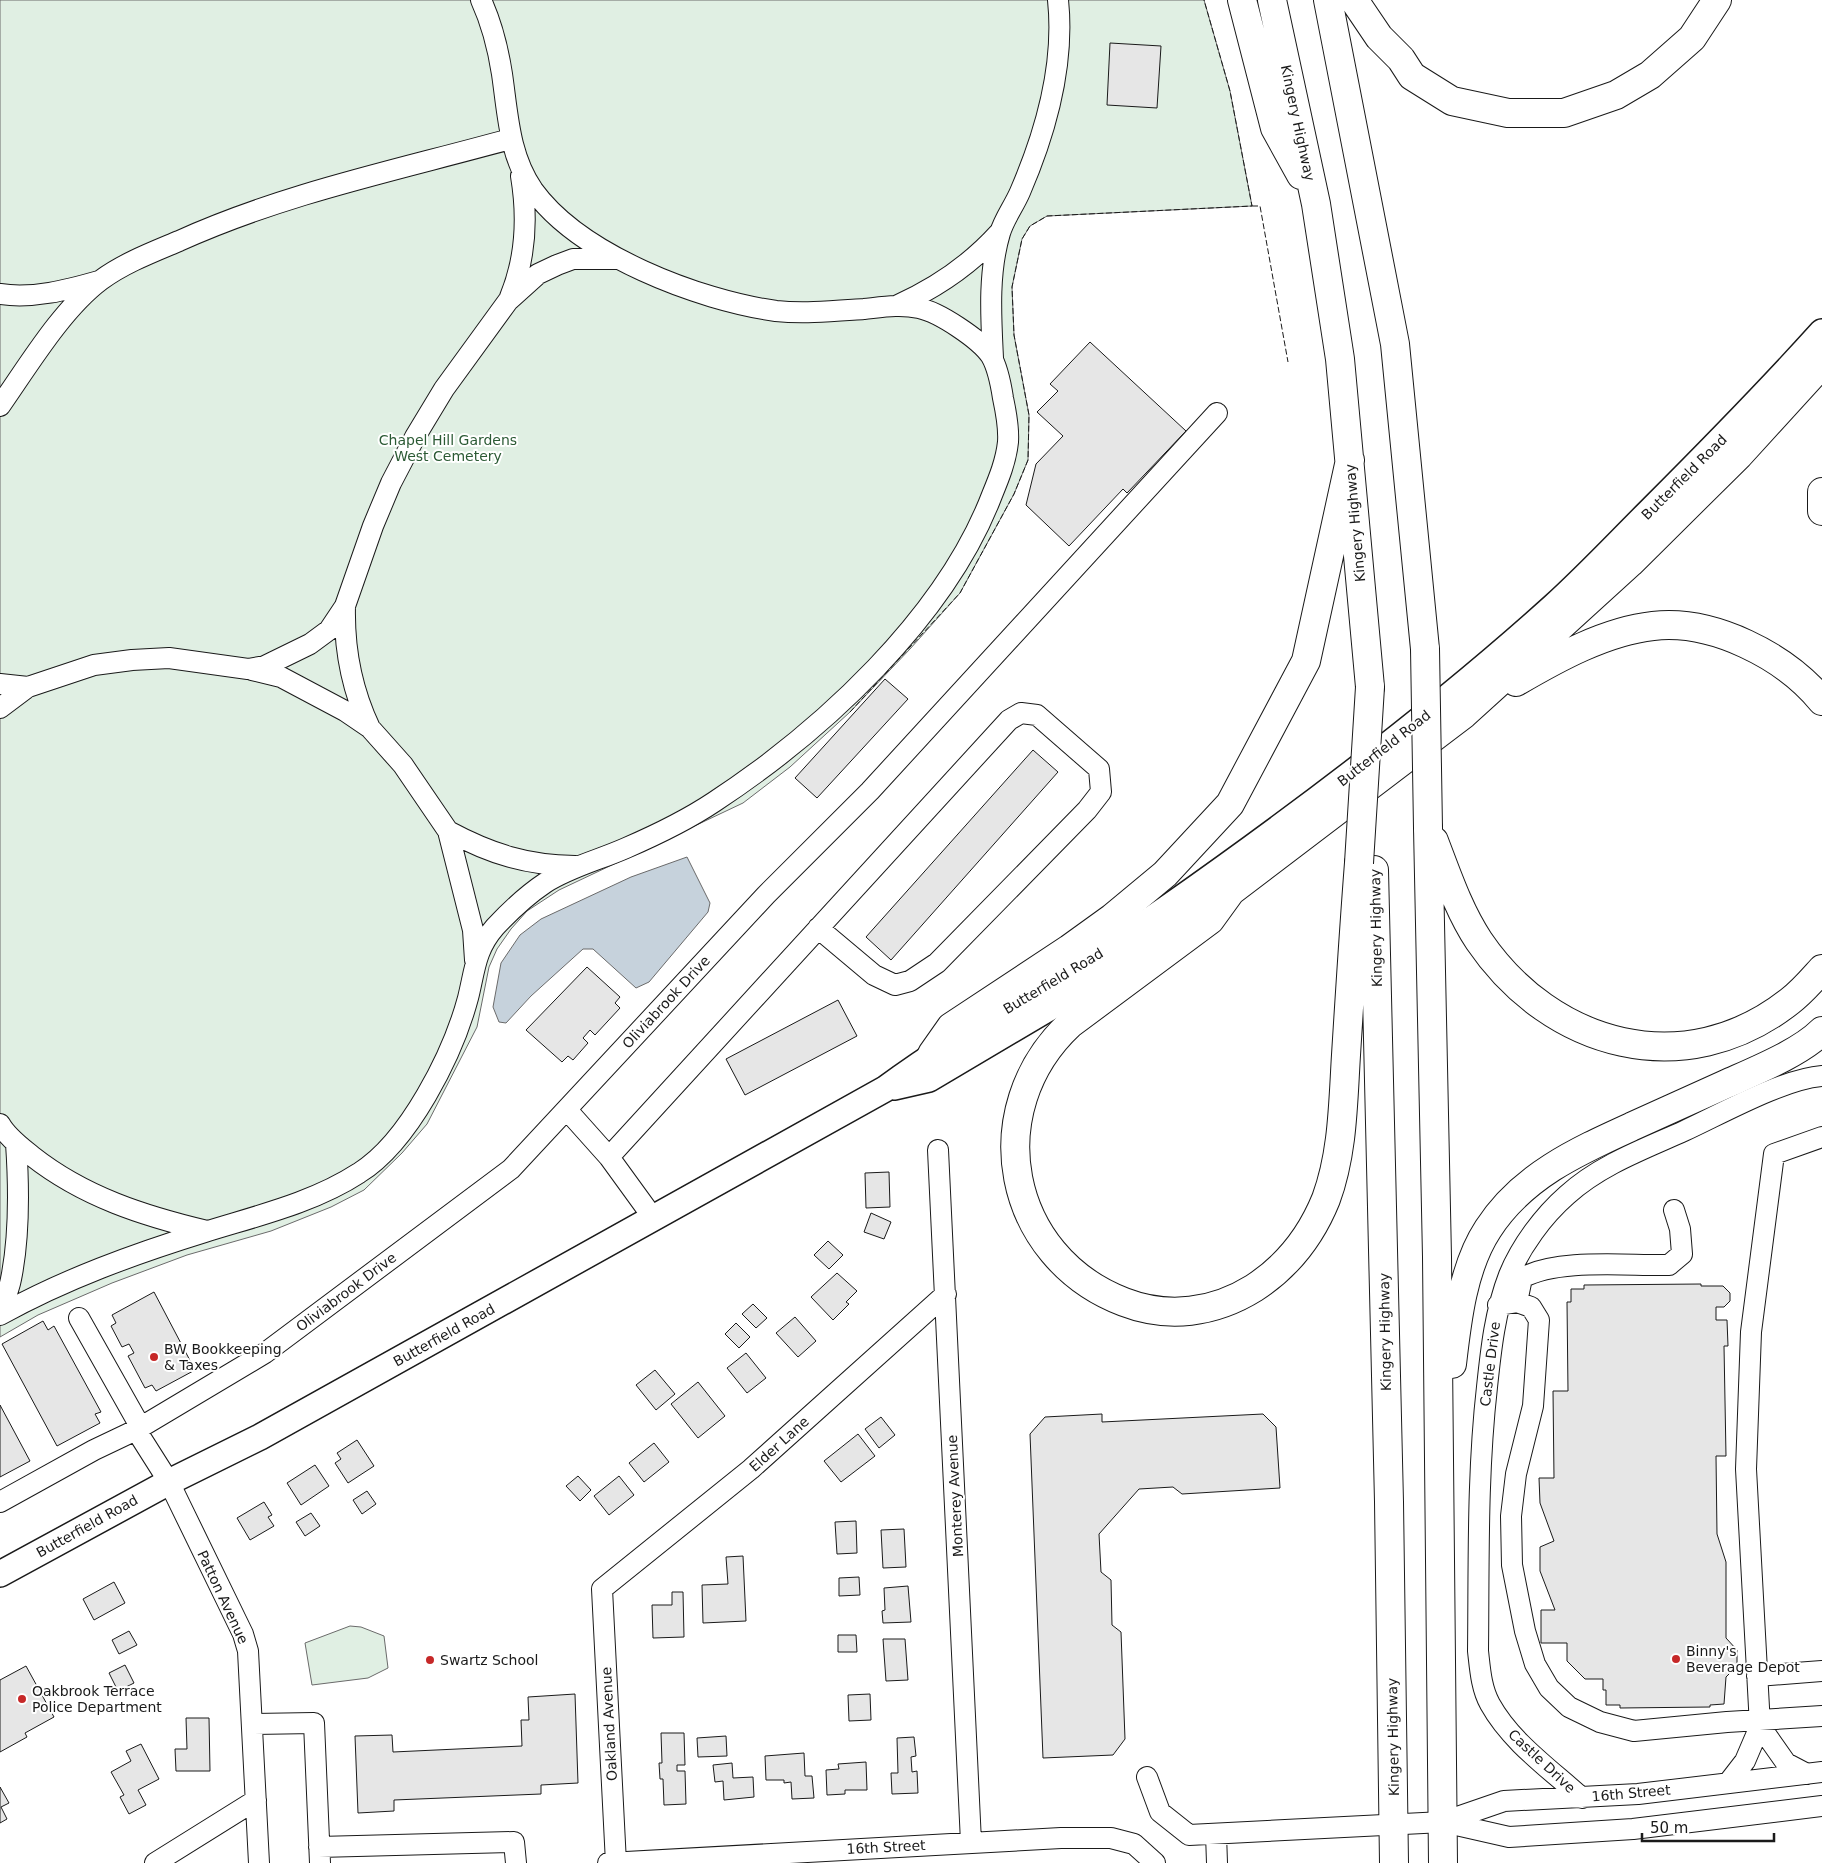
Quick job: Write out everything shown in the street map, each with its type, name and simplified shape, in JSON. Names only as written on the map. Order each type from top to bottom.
[{"type":"highway","points":[[1242,0],[1275,128],[1316,204]]},
{"type":"highway","name":"Kingery Highway","points":[[1272,0],[1316,204],[1340,359],[1370,686],[1366,859],[1389,1502],[1394,1863]]},
{"type":"highway","points":[[1328,0],[1395,344],[1425,649],[1437,1247],[1443,1863]]},
{"type":"highway","points":[[1354,0],[1379,37],[1401,58],[1412,76],[1452,100],[1508,113],[1564,113],[1616,95],[1650,75],[1692,38],[1717,0]]},
{"type":"highway","name":"Butterfield Road","points":[[1231,890],[1464,714],[1630,563],[1739,455],[1822,364]]},
{"type":"highway","points":[[932,1054],[951,1026],[1069,949],[1112,918],[1166,874],[1230,804],[1306,660],[1350,460]]},
{"type":"highway","points":[[1822,492],[1822,511]]},
{"type":"highway","points":[[1464,714],[1545,665],[1628,630],[1655,625],[1708,631],[1735,639],[1768,655],[1812,690],[1822,701]]},
{"type":"highway","points":[[1428,828],[1465,918],[1479,942],[1502,971],[1525,994],[1552,1014],[1580,1029],[1612,1041],[1643,1046],[1678,1045],[1734,1032],[1790,1001],[1822,969]]},
{"type":"highway","points":[[1231,890],[1210,920],[1070,1024],[1054,1039],[1032,1073],[1016,1118],[1015,1149],[1020,1187],[1031,1217],[1048,1246],[1068,1269],[1087,1285],[1111,1297],[1145,1310],[1178,1313],[1207,1309],[1239,1297],[1270,1277],[1294,1254],[1311,1230],[1326,1198],[1335,1170],[1340,1138],[1366,859]]},
{"type":"highway","points":[[1440,1630],[1448,1403],[1456,1332],[1474,1257],[1488,1229],[1508,1204],[1539,1174],[1573,1153],[1775,1062],[1822,1031]]},
{"type":"main road","name":"Butterfield Road","points":[[0,1574],[169,1482],[260,1437],[654,1219],[884,1089],[932,1054],[1084,963],[1165,910],[1353,774],[1472,678],[1556,604],[1618,543],[1753,408],[1822,332]]},
{"type":"main road","name":"Butterfield Road","points":[[884,1089],[929,1079],[1098,979],[1231,890]]},
{"type":"street","points":[[481,0],[497,45],[510,139],[519,164],[533,189],[554,214],[578,234],[619,259],[688,288],[736,303],[780,311],[826,311],[898,305],[924,309],[950,322],[974,338],[993,358]]},
{"type":"street","points":[[898,305],[926,292],[977,257],[1000,231],[1020,192],[1042,133],[1053,94],[1059,51],[1058,0]]},
{"type":"street","points":[[0,294],[14,296],[69,290],[101,280],[144,256],[212,226],[280,201],[361,177],[510,139]]},
{"type":"street","points":[[508,301],[519,274],[524,242],[526,206],[519,164]]},
{"type":"street","points":[[474,960],[491,932],[514,908],[545,883],[577,866],[624,849],[710,805],[784,752],[861,684],[897,644],[929,604],[962,558],[984,517],[1002,471],[1008,442],[1006,412],[993,358],[992,292],[994,260],[1000,231]]},
{"type":"street","points":[[248,668],[272,663],[310,644],[329,630],[345,606],[376,518],[391,482],[415,437],[444,389],[508,301],[538,274],[557,265],[573,259],[619,259]]},
{"type":"street","points":[[0,406],[68,313],[101,280]]},
{"type":"street","name":"Oliviabrook Drive","points":[[0,1502],[94,1450],[138,1429],[265,1353],[511,1169],[766,895],[870,791],[1217,413]]},
{"type":"street","points":[[345,606],[344,623],[353,679],[361,709],[370,728]]},
{"type":"street","points":[[0,708],[28,687],[94,665],[169,658],[248,668],[281,677],[345,711],[370,728],[403,766],[448,831],[473,930],[474,960],[468,996],[456,1034],[412,1118],[389,1150],[360,1173],[324,1192],[278,1210],[148,1250],[89,1273],[0,1314]]},
{"type":"street","points":[[0,684],[28,687]]},
{"type":"street","points":[[609,1157],[818,928],[1009,720],[1021,714],[1037,715],[1099,769],[1101,792],[1087,810],[937,963],[910,981],[895,985],[874,975],[818,928]]},
{"type":"street","points":[[448,831],[498,855],[524,862],[577,866]]},
{"type":"street","name":"Castle Drive","points":[[1582,1798],[1528,1750],[1506,1727],[1489,1703],[1481,1679],[1478,1651],[1479,1476],[1482,1438],[1492,1338],[1508,1304],[1520,1251],[1542,1221],[1567,1194],[1601,1170],[1789,1084],[1822,1076]]},
{"type":"street","points":[[567,1110],[609,1157],[654,1219]]},
{"type":"street","points":[[0,1124],[16,1143],[68,1182],[100,1198],[134,1211],[207,1232]]},
{"type":"street","points":[[1728,1783],[1745,1761],[1760,1723],[1746,1469],[1751,1332],[1774,1154],[1822,1137]]},
{"type":"street","points":[[0,1314],[11,1279],[18,1211],[16,1143]]},
{"type":"street","name":"Monterey Avenue","points":[[938,1150],[970,1842]]},
{"type":"street","points":[[1674,1210],[1680,1229],[1682,1254],[1669,1266],[1569,1266],[1536,1270],[1522,1278],[1508,1304],[1531,1307],[1539,1320],[1533,1406],[1516,1474],[1512,1508],[1512,1565],[1525,1632],[1535,1664],[1549,1688],[1569,1707],[1600,1722],[1634,1731],[1760,1723],[1822,1716]]},
{"type":"street","name":"Elder Lane","points":[[606,1587],[751,1469],[946,1294]]},
{"type":"street","name":"Patton Avenue","points":[[79,1318],[138,1429],[169,1482],[243,1634],[248,1651],[259,1863]]},
{"type":"street","points":[[1479,1565],[1512,1565]]},
{"type":"street","name":"Oakland Avenue","points":[[606,1587],[602,1590],[616,1863]]},
{"type":"street","points":[[1757,1676],[1822,1671]]},
{"type":"street","points":[[252,1724],[314,1722],[320,1855],[514,1842],[516,1863]]},
{"type":"street","points":[[1760,1723],[1786,1763],[1815,1773]]},
{"type":"street","name":"16th Street","points":[[1443,1822],[1504,1802],[1638,1794],[1815,1773]]},
{"type":"street","name":"16th Street","points":[[1147,1777],[1160,1812],[1189,1836],[1443,1822],[1509,1837],[1633,1829],[1822,1806]]},
{"type":"street","points":[[155,1863],[256,1805]]},
{"type":"street","points":[[1216,1834],[1217,1863]]},
{"type":"street","name":"16th Street","points":[[608,1863],[970,1842],[1111,1838],[1134,1844],[1154,1863]]},
{"type":"green space","name":"Chapel Hill Gardens West Cemetery","points":[[0,0],[1204,0],[1230,91],[1252,206],[1047,216],[1030,226],[1022,239],[1012,287],[1014,335],[1029,415],[1028,460],[1014,494],[960,593],[850,712],[790,767],[743,803],[559,890],[527,911],[497,949],[489,967],[477,1027],[427,1124],[402,1153],[364,1190],[331,1207],[271,1231],[187,1255],[112,1283],[38,1315],[0,1337]]},
{"type":"green space","points":[[350,1626],[361,1627],[384,1636],[388,1668],[368,1678],[312,1685],[305,1643]]},
{"type":"shaded area","points":[[687,857],[710,903],[708,912],[649,982],[636,988],[593,949],[583,949],[531,996],[506,1023],[499,1022],[493,1007],[501,963],[520,935],[541,919],[631,877]]},
{"type":"building","points":[[1110,43],[1161,46],[1157,108],[1107,105]]},
{"type":"building","points":[[1090,342],[1186,431],[1127,493],[1123,489],[1069,546],[1026,505],[1036,464],[1063,436],[1037,412],[1058,391],[1050,384]]},
{"type":"building","points":[[885,679],[908,699],[817,798],[795,778]]},
{"type":"building","points":[[1033,750],[1058,772],[891,960],[866,937]]},
{"type":"building","points":[[587,967],[620,997],[615,1003],[620,1008],[595,1035],[590,1030],[583,1038],[588,1043],[573,1060],[568,1056],[562,1062],[526,1030]]},
{"type":"building","points":[[838,1000],[857,1036],[745,1095],[726,1059]]},
{"type":"building","points":[[889,1172],[890,1207],[866,1208],[865,1173]]},
{"type":"building","points":[[871,1213],[891,1222],[884,1239],[864,1232]]},
{"type":"building","points":[[828,1241],[843,1255],[829,1269],[814,1255]]},
{"type":"building","points":[[837,1273],[857,1291],[846,1302],[849,1304],[833,1320],[811,1297]]},
{"type":"building","points":[[1701,1284],[1701,1286],[1723,1286],[1730,1293],[1730,1301],[1724,1307],[1716,1307],[1716,1320],[1727,1320],[1728,1346],[1724,1346],[1726,1456],[1716,1456],[1717,1534],[1726,1562],[1726,1638],[1737,1650],[1737,1666],[1726,1677],[1724,1704],[1710,1705],[1710,1707],[1620,1708],[1620,1705],[1606,1705],[1606,1690],[1603,1690],[1603,1679],[1585,1679],[1567,1661],[1567,1643],[1541,1643],[1541,1610],[1555,1610],[1540,1571],[1540,1547],[1554,1541],[1540,1503],[1539,1478],[1554,1478],[1553,1391],[1568,1391],[1567,1302],[1571,1302],[1571,1289],[1584,1289],[1584,1285]]},
{"type":"building","points":[[154,1292],[195,1370],[156,1391],[152,1385],[145,1388],[128,1356],[134,1353],[129,1344],[122,1347],[111,1326],[116,1323],[112,1315]]},
{"type":"building","points":[[753,1304],[767,1318],[756,1328],[742,1314]]},
{"type":"building","points":[[795,1317],[816,1341],[798,1357],[776,1333]]},
{"type":"building","points":[[43,1321],[48,1330],[54,1326],[101,1412],[95,1414],[100,1423],[57,1446],[2,1344]]},
{"type":"building","points":[[736,1323],[750,1337],[739,1348],[725,1334]]},
{"type":"building","points":[[746,1353],[766,1378],[747,1393],[727,1368]]},
{"type":"building","points":[[655,1370],[675,1394],[656,1410],[636,1385]]},
{"type":"building","points":[[698,1382],[725,1416],[698,1438],[671,1404]]},
{"type":"building","points":[[0,1405],[30,1461],[0,1477]]},
{"type":"building","points":[[1102,1414],[1102,1422],[1263,1414],[1276,1427],[1280,1488],[1182,1494],[1173,1487],[1139,1489],[1099,1534],[1101,1572],[1111,1580],[1112,1625],[1121,1632],[1125,1739],[1113,1755],[1043,1758],[1030,1434],[1045,1417]]},
{"type":"building","points":[[881,1417],[895,1435],[879,1448],[865,1429]]},
{"type":"building","points":[[858,1434],[875,1456],[841,1482],[824,1461]]},
{"type":"building","points":[[357,1440],[374,1466],[348,1483],[335,1463],[341,1459],[337,1453]]},
{"type":"building","points":[[654,1443],[669,1462],[644,1482],[629,1463]]},
{"type":"building","points":[[315,1465],[329,1486],[301,1505],[287,1483]]},
{"type":"building","points":[[578,1476],[591,1490],[580,1501],[566,1486]]},
{"type":"building","points":[[619,1476],[634,1495],[609,1515],[594,1496]]},
{"type":"building","points":[[367,1491],[376,1504],[362,1514],[353,1500]]},
{"type":"building","points":[[264,1502],[272,1515],[268,1517],[274,1526],[250,1540],[237,1518]]},
{"type":"building","points":[[311,1513],[320,1526],[305,1536],[296,1522]]},
{"type":"building","points":[[856,1521],[857,1553],[837,1554],[835,1522]]},
{"type":"building","points":[[904,1529],[906,1567],[883,1568],[881,1530]]},
{"type":"building","points":[[743,1556],[746,1621],[703,1623],[702,1585],[728,1584],[726,1557]]},
{"type":"building","points":[[859,1577],[860,1595],[839,1596],[839,1578]]},
{"type":"building","points":[[114,1582],[125,1603],[94,1620],[83,1599]]},
{"type":"building","points":[[908,1586],[911,1622],[883,1623],[882,1611],[885,1610],[884,1588]]},
{"type":"building","points":[[672,1592],[683,1592],[684,1637],[653,1638],[652,1605],[672,1605]]},
{"type":"building","points":[[129,1631],[137,1645],[119,1654],[112,1640]]},
{"type":"building","points":[[838,1635],[856,1635],[857,1652],[838,1652]]},
{"type":"building","points":[[883,1639],[905,1639],[908,1680],[886,1681]]},
{"type":"building","points":[[125,1665],[134,1683],[118,1691],[109,1673]]},
{"type":"building","name":"Oakbrook Terrace Police Department","points":[[26,1666],[54,1717],[25,1733],[27,1737],[0,1752],[0,1680]]},
{"type":"building","points":[[575,1694],[578,1783],[541,1785],[541,1794],[394,1800],[394,1811],[358,1813],[355,1736],[392,1735],[393,1752],[522,1746],[521,1720],[529,1720],[528,1697]]},
{"type":"building","points":[[870,1694],[871,1720],[849,1721],[848,1695]]},
{"type":"building","points":[[186,1718],[209,1718],[210,1771],[176,1771],[175,1749],[187,1749]]},
{"type":"building","points":[[661,1733],[684,1733],[685,1765],[677,1765],[677,1771],[685,1771],[686,1804],[664,1805],[663,1779],[660,1779],[659,1763],[662,1763]]},
{"type":"building","points":[[726,1736],[727,1756],[698,1757],[697,1738]]},
{"type":"building","points":[[914,1737],[916,1756],[911,1757],[912,1772],[917,1771],[918,1793],[892,1794],[891,1773],[898,1773],[897,1738]]},
{"type":"building","points":[[141,1744],[159,1779],[138,1790],[146,1805],[129,1814],[120,1797],[124,1795],[111,1772],[131,1761],[126,1751]]},
{"type":"building","points":[[804,1753],[805,1776],[812,1776],[814,1798],[792,1799],[791,1782],[784,1783],[784,1780],[766,1780],[765,1756]]},
{"type":"building","points":[[866,1762],[867,1790],[845,1790],[845,1794],[827,1795],[826,1770],[839,1769],[838,1764]]},
{"type":"building","points":[[732,1763],[733,1778],[753,1777],[754,1797],[724,1800],[723,1781],[715,1782],[713,1765]]},
{"type":"building","points":[[0,1787],[9,1803],[1,1807],[7,1819],[0,1823]]},
{"type":"fence","points":[[850,712],[960,593],[1014,494],[1028,460],[1029,415],[1014,335],[1012,287],[1022,239],[1030,226],[1047,216],[1252,206],[1230,91],[1204,0]]},
{"type":"fence","points":[[1252,206],[1260,206],[1288,362]]},
{"type":"place","name":"BW Bookkeeping & Taxes","points":[[154,1357]]},
{"type":"place","name":"Binny's Beverage Depot","points":[[1676,1659]]},
{"type":"place","name":"Swartz School","points":[[430,1660]]},
{"type":"place","name":"Oakbrook Terrace Police Department","points":[[22,1699]]}]
